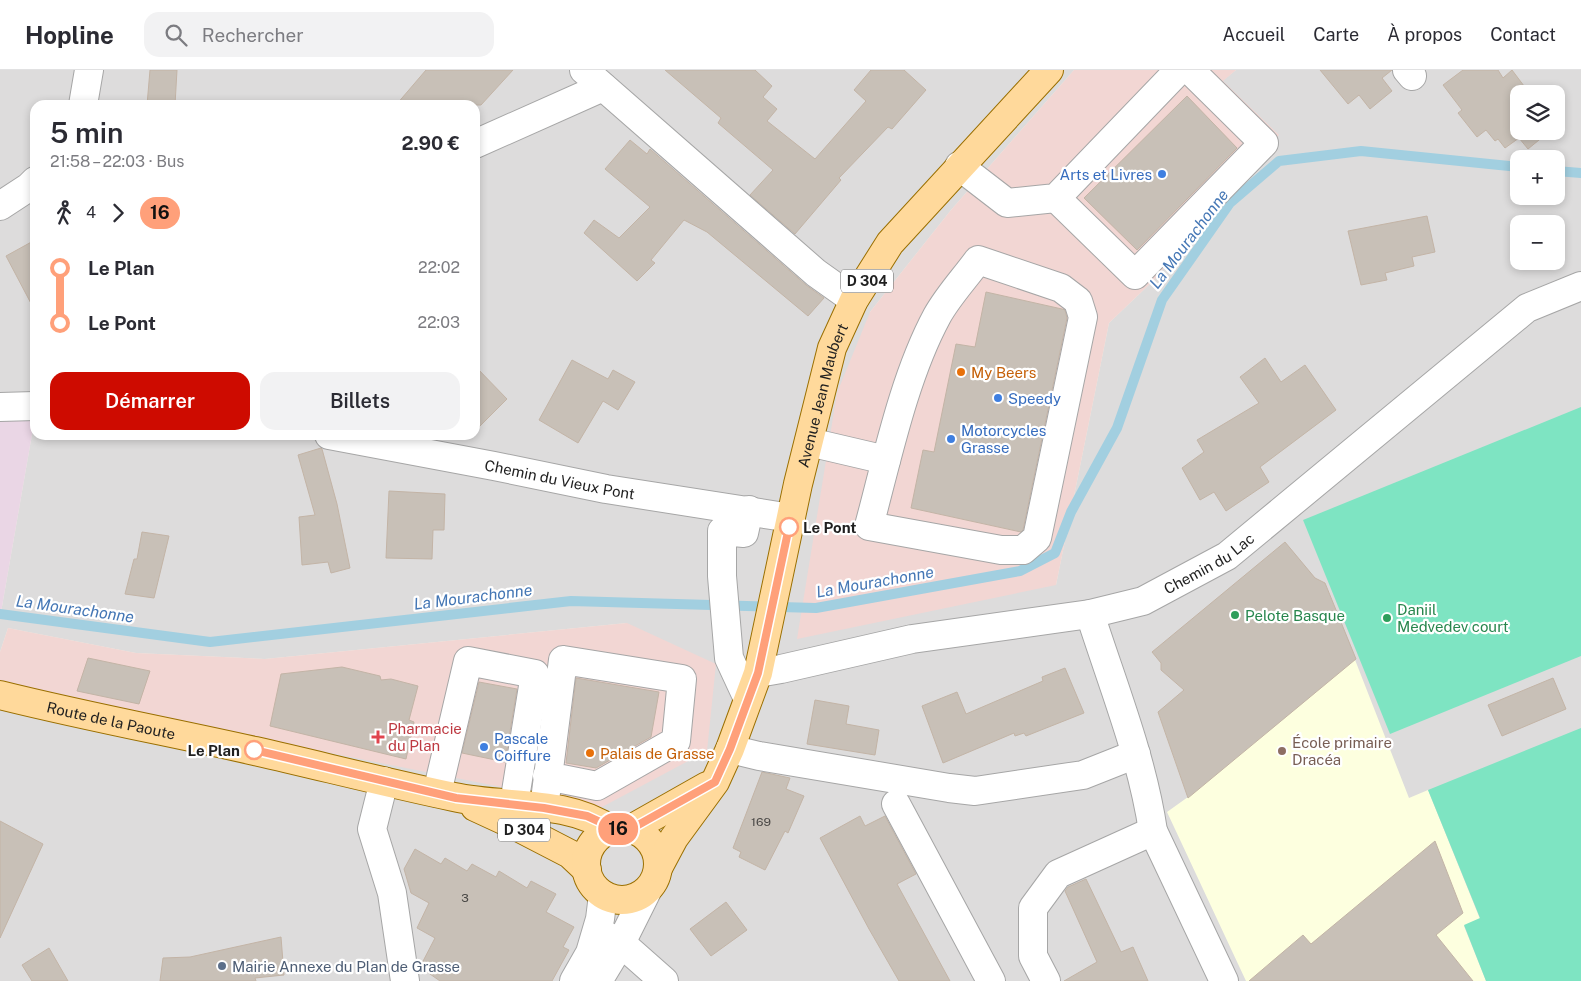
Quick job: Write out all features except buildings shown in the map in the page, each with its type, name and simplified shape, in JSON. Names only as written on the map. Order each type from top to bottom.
[{"type":"main road","name":"Avenue Jean Maubert","points":[[653,879],[674,838],[715,782],[730,749],[758,673],[808,442],[832,348],[854,300],[890,243],[1048,70]]},
{"type":"main road","name":"Route de la Paoute","points":[[0,695],[254,750],[446,796],[544,808],[587,816],[621,830]]},
{"type":"main road","points":[[621,830],[648,839],[657,857],[653,879],[637,897],[614,900],[603,895],[592,884],[587,870],[586,860],[589,850],[595,841],[602,834],[621,830],[715,782]]},
{"type":"main road","name":"Route de la Paoute","points":[[446,796],[514,824],[570,854],[587,870]]},
{"type":"street","points":[[84,100],[89,70]]},
{"type":"street","points":[[960,166],[1007,203],[1056,198],[1179,70]]},
{"type":"street","points":[[1056,198],[1135,275],[1264,143],[1190,70]]},
{"type":"street","points":[[480,141],[593,78],[816,273],[854,300]]},
{"type":"street","points":[[0,206],[30,186]]},
{"type":"street","points":[[978,260],[1061,288],[1078,301],[1083,317],[1036,538],[1023,550],[1001,550],[868,526],[886,460],[919,355],[938,315],[978,260]]},
{"type":"street","name":"Chemin du Lac","points":[[758,673],[912,639],[1090,614],[1143,601],[1227,556],[1526,308],[1581,286]]},
{"type":"street","points":[[0,407],[30,406]]},
{"type":"street","name":"Chemin du Vieux Pont","points":[[356,440],[606,489],[791,518]]},
{"type":"street","points":[[808,442],[886,460]]},
{"type":"street","points":[[748,699],[729,658],[722,576],[722,530],[744,533],[749,510]]},
{"type":"street","points":[[1090,614],[1136,754],[1153,831],[1224,981]]},
{"type":"street","points":[[544,808],[547,776],[563,660],[682,678],[676,740],[597,786],[547,776]]},
{"type":"street","points":[[446,796],[468,661],[535,674],[514,804]]},
{"type":"street","points":[[730,749],[768,758],[975,791],[1082,775],[1136,754]]},
{"type":"street","points":[[384,781],[372,829],[392,893],[405,981]]},
{"type":"street","points":[[896,804],[991,981]]},
{"type":"street","points":[[1046,981],[1033,956],[1032,908],[1058,874],[1153,831]]},
{"type":"street","points":[[598,981],[621,943],[653,879]]},
{"type":"street","points":[[574,981],[590,953],[600,919],[603,895]]},
{"type":"street","points":[[597,931],[621,943],[664,981]]},
{"type":"shaded area","points":[[0,70],[1074,70],[951,210],[870,312],[1056,585],[1109,323],[1154,280],[1222,81],[1236,70],[1581,70],[1581,981],[0,981],[0,681],[260,739],[627,623],[265,659],[136,653],[8,628],[0,652],[0,618],[31,440],[480,440],[480,100],[30,100],[30,397],[0,394]]},
{"type":"shaded area","points":[[1074,70],[1236,70],[1223,81],[1279,135],[1224,195],[1154,280],[1109,323],[1056,585],[797,639],[837,393],[870,312],[951,210]]},
{"type":"shaded area","points":[[0,394],[30,414],[31,440],[0,618]]},
{"type":"shaded area","name":"École primaire Dracéa","points":[[1325,583],[1409,798],[1428,790],[1480,919],[1464,926],[1486,981],[1246,981],[1167,812],[1188,797],[1158,712]]},
{"type":"shaded area","points":[[627,623],[716,664],[707,751],[602,807],[260,739],[0,681],[0,652],[8,628],[136,653],[265,659]]},
{"type":"green space","points":[[1581,407],[1581,656],[1390,734],[1303,520]]},
{"type":"green space","points":[[1581,728],[1581,981],[1486,981],[1464,925],[1480,918],[1428,790]]},
{"type":"waterway","name":"La Mourachonne","points":[[0,614],[210,642],[571,601],[816,608],[1020,571],[1055,553],[1071,512],[1117,428],[1162,300],[1230,203],[1279,161],[1361,151],[1510,166]]},
{"type":"waterway","name":"La Mourachonne","points":[[1565,172],[1581,173]]},
{"type":"bus line","name":"16","points":[[254,750],[456,798],[544,808],[587,816],[612,830],[621,828],[631,829],[715,782],[730,749],[758,673],[789,527]]},
{"type":"place","name":"Arts et Livres","points":[[1162,174]]},
{"type":"place","name":"My Beers","points":[[961,372]]},
{"type":"place","name":"Speedy","points":[[998,398]]},
{"type":"place","name":"Motorcycles Grasse","points":[[951,439]]},
{"type":"place","name":"Le Pont","points":[[789,527]]},
{"type":"place","name":"Pelote Basque","points":[[1235,615]]},
{"type":"place","name":"Daniil Medvedev court","points":[[1387,618]]},
{"type":"place","name":"Pharmacie du Plan","points":[[378,737]]},
{"type":"place","name":"Pascale Coiffure","points":[[484,747]]},
{"type":"place","name":"Le Plan","points":[[254,750]]},
{"type":"place","name":"École primaire Dracéa","points":[[1282,751]]},
{"type":"place","name":"Palais de Grasse","points":[[590,753]]},
{"type":"place","name":"Mairie Annexe du Plan de Grasse","points":[[222,966]]}]
